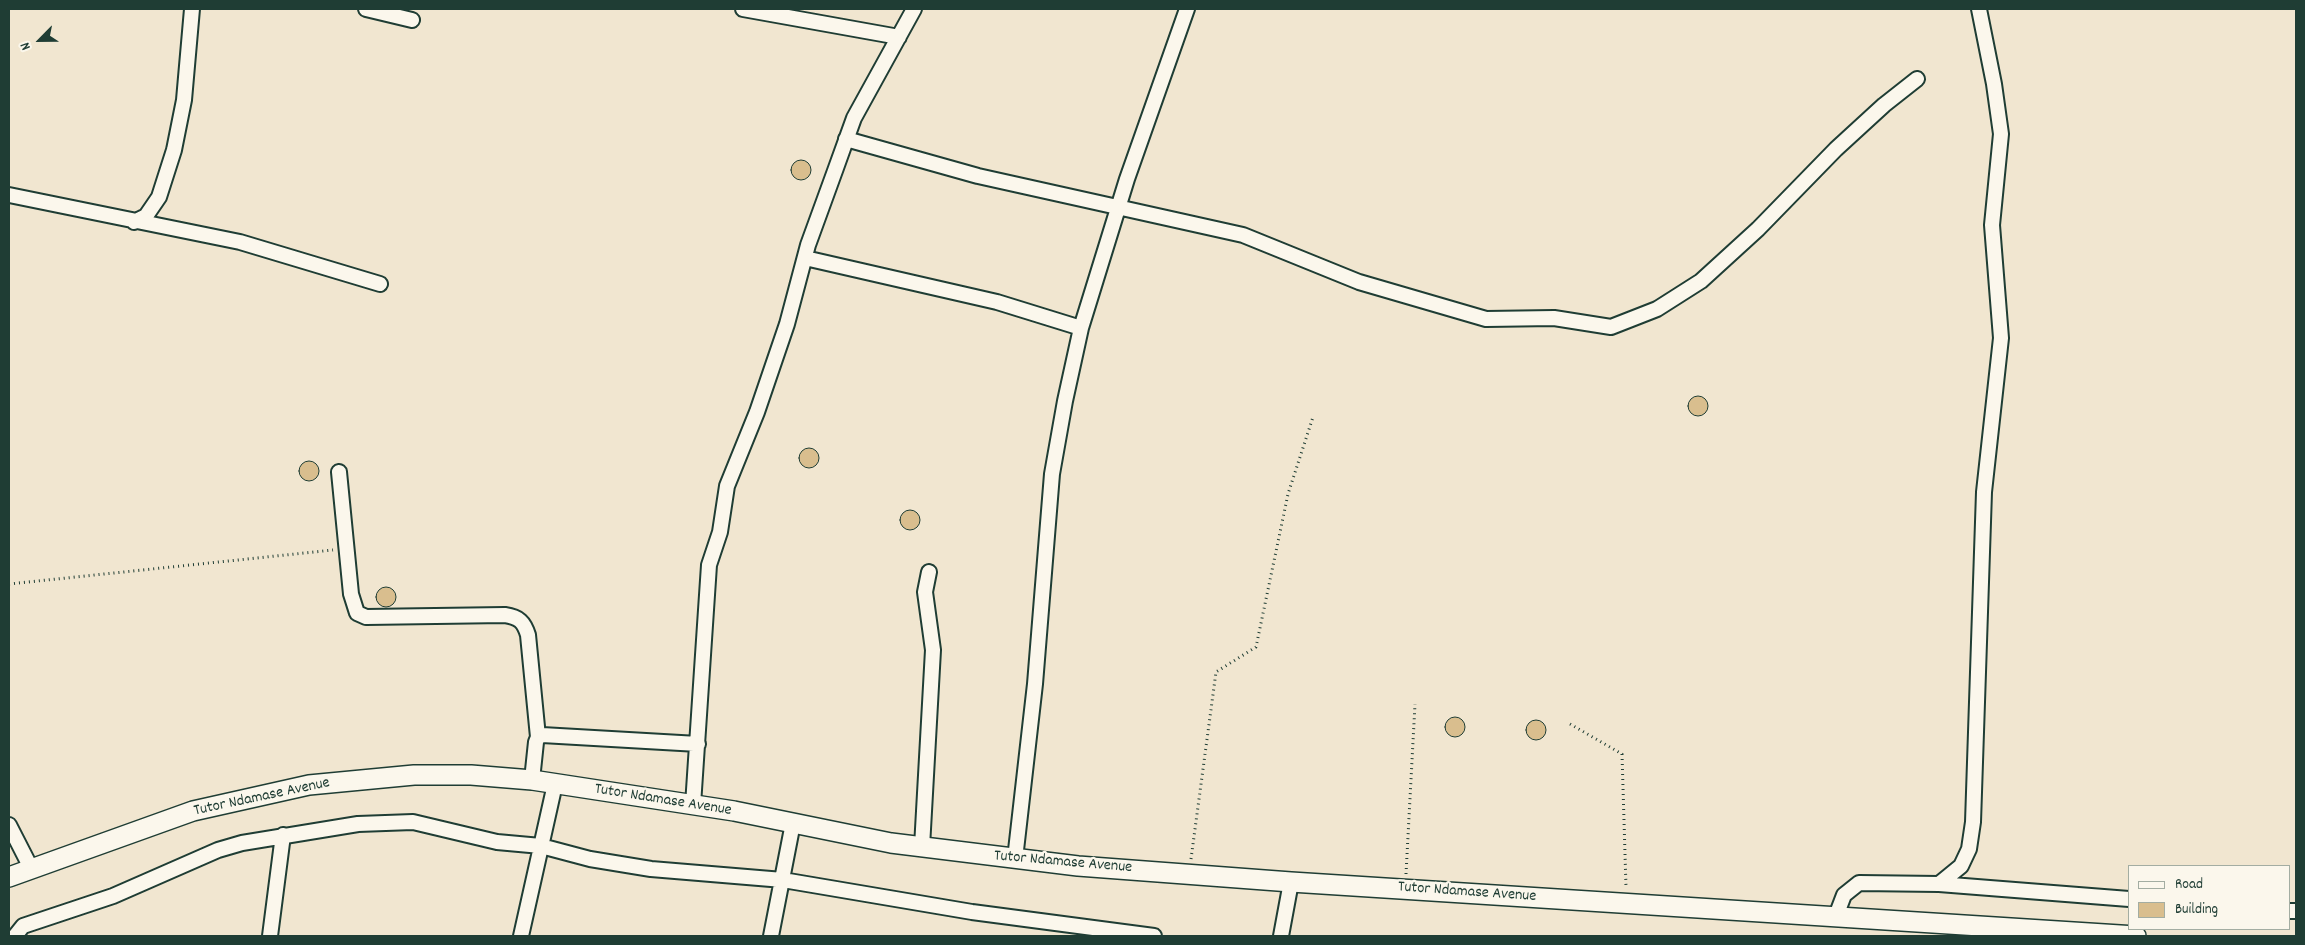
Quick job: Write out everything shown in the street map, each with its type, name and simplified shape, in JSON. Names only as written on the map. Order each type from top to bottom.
[{"type":"street","points":[[134,222],[146,216],[159,197],[174,150],[184,100],[192,9]]},
{"type":"street","points":[[366,9],[412,20]]},
{"type":"street","points":[[744,9],[899,37]]},
{"type":"street","points":[[693,805],[709,565],[720,532],[727,486],[757,412],[787,324],[804,258],[854,118],[914,9]]},
{"type":"street","points":[[1015,860],[1035,684],[1052,474],[1081,328],[1119,207],[1187,9]]},
{"type":"street","points":[[1939,884],[1962,866],[1969,849],[1973,822],[1984,492],[2000,338],[1992,225],[2001,134],[1994,84],[1979,9]]},
{"type":"street","points":[[846,139],[978,176],[1243,235],[1359,282],[1486,319],[1554,318],[1611,327],[1657,309],[1701,281],[1758,229],[1836,149],[1884,105],[1917,79]]},
{"type":"street","points":[[9,195],[134,222],[240,242],[380,284]]},
{"type":"street","points":[[804,258],[997,302],[1081,328]]},
{"type":"street","points":[[339,472],[346,549],[354,607],[361,616],[505,615],[515,617],[523,622],[528,636],[538,737],[532,780]]},
{"type":"street","points":[[922,847],[933,650],[925,592],[929,572]]},
{"type":"street","points":[[538,737],[548,735],[698,744]]},
{"type":"street","name":"Tutor Ndamase Avenue","points":[[9,877],[193,811],[309,784],[414,775],[471,775],[532,780],[693,805],[891,843],[1015,860],[1291,882],[2136,936]]},
{"type":"street","points":[[521,936],[555,784]]},
{"type":"street","points":[[15,936],[23,926],[113,896],[218,850],[242,843],[358,824],[413,822],[497,842],[541,846],[590,859],[651,869],[783,880],[1048,922],[1154,936]]},
{"type":"street","points":[[771,936],[793,823]]},
{"type":"street","points":[[9,825],[31,868]]},
{"type":"street","points":[[270,936],[283,836]]},
{"type":"street","points":[[1281,936],[1291,882]]},
{"type":"street","points":[[1836,916],[1844,896],[1859,883],[1939,884],[2128,899]]},
{"type":"street","points":[[1046,936],[1048,922]]},
{"type":"path","points":[[1189,874],[1216,672],[1256,647],[1288,494],[1313,417]]},
{"type":"path","points":[[9,584],[346,549]]},
{"type":"path","points":[[1405,889],[1415,704]]},
{"type":"path","points":[[1570,724],[1622,754],[1626,903]]},
{"type":"building","points":[[801,160],[808,163],[811,170],[808,177],[801,180],[794,177],[791,170],[794,163]]},
{"type":"building","points":[[1698,396],[1705,399],[1708,406],[1705,413],[1698,416],[1691,413],[1688,406],[1691,399]]},
{"type":"building","points":[[809,448],[816,451],[819,458],[816,465],[809,468],[802,465],[799,458],[802,451]]},
{"type":"building","points":[[309,461],[316,464],[319,471],[316,478],[309,481],[302,478],[299,471],[302,464]]},
{"type":"building","points":[[910,510],[917,513],[920,520],[917,527],[910,530],[903,527],[900,520],[903,513]]},
{"type":"building","points":[[386,587],[393,590],[396,597],[393,604],[386,607],[379,604],[376,597],[379,590]]},
{"type":"building","points":[[1455,717],[1462,720],[1465,727],[1462,734],[1455,737],[1448,734],[1445,727],[1448,720]]},
{"type":"building","points":[[1536,720],[1543,723],[1546,730],[1543,737],[1536,740],[1529,737],[1526,730],[1529,723]]}]
